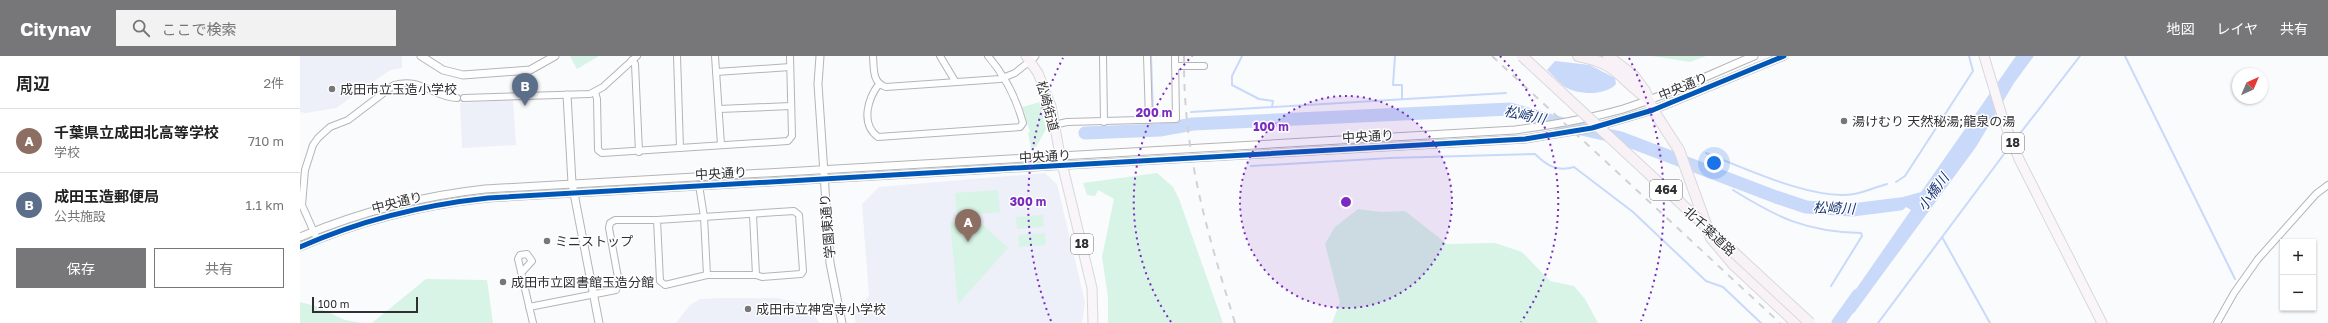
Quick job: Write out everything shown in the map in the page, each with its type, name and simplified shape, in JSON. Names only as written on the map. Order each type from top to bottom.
[{"type":"highway","name":"北千葉道路","points":[[1522,56],[1810,323]]},
{"type":"highway","points":[[1578,56],[1596,59],[1614,68],[1632,88],[1649,99]]},
{"type":"highway","points":[[1608,56],[1634,76],[1678,150],[1711,238],[1734,264],[1796,323]]},
{"type":"main road","name":"18","points":[[1984,56],[2003,119],[2019,159],[2102,323]]},
{"type":"main road","name":"松崎街道","points":[[1031,58],[1047,94],[1092,288],[1093,323]]},
{"type":"street","points":[[421,56],[443,70],[463,75],[530,70],[555,56]]},
{"type":"street","points":[[677,56],[680,148]]},
{"type":"street","points":[[715,56],[721,145]]},
{"type":"street","points":[[595,92],[597,99],[598,150],[602,153],[639,152],[788,141],[792,136],[790,56]]},
{"type":"street","name":"学園東通り","points":[[820,56],[818,84],[822,173],[830,263],[842,323]]},
{"type":"street","points":[[873,56],[875,79],[879,84],[886,87],[1005,78],[1031,58]]},
{"type":"street","points":[[940,56],[955,81]]},
{"type":"street","points":[[879,84],[874,91],[867,113],[873,132],[878,137],[1020,127],[1023,123],[1018,107],[1005,78],[988,56]]},
{"type":"street","points":[[1102,56],[1104,122]]},
{"type":"street","points":[[1147,56],[1149,120]]},
{"type":"street","points":[[1054,125],[1176,119],[1175,56]]},
{"type":"street","name":"中央通り","points":[[300,247],[317,239],[379,217],[450,202],[699,185],[822,173],[1060,155],[1536,127],[1583,119],[1624,109],[1754,56]]},
{"type":"street","name":"中央通り","points":[[300,237],[376,209],[424,197],[485,189],[572,183],[822,173],[1063,166],[1540,137],[1592,128],[1653,110],[1784,56]]},
{"type":"street","points":[[634,58],[639,152]]},
{"type":"street","points":[[317,239],[302,205],[305,170],[313,145],[330,127],[348,120],[394,85],[402,83],[418,84],[440,94],[461,98],[567,95],[595,92],[634,58]]},
{"type":"street","points":[[1175,66],[1204,66]]},
{"type":"street","points":[[716,72],[790,67]]},
{"type":"street","points":[[567,95],[572,183],[599,323]]},
{"type":"street","points":[[719,109],[791,106]]},
{"type":"street","points":[[699,185],[704,217],[707,275]]},
{"type":"street","points":[[2217,323],[2234,293],[2258,259],[2316,194],[2328,185]]},
{"type":"street","points":[[529,308],[613,292],[618,286],[609,228],[610,223],[615,220],[657,220],[752,215],[794,211],[797,212],[802,263],[801,274],[762,277],[756,275],[707,275],[665,285],[660,281],[657,220]]},
{"type":"street","points":[[752,215],[756,275]]},
{"type":"street","points":[[522,272],[533,323]]},
{"type":"shaded area","name":"成田市立玉造小学校","points":[[300,56],[402,56],[402,68],[390,70],[336,108],[306,113],[300,112]]},
{"type":"shaded area","points":[[513,100],[516,145],[462,148],[460,103]]},
{"type":"shaded area","points":[[1045,173],[1057,184],[1085,302],[1082,323],[856,323],[853,311],[869,296],[862,204],[879,187]]},
{"type":"shaded area","name":"成田市立神宮寺小学校","points":[[778,298],[809,306],[819,323],[676,323],[690,305],[700,299]]},
{"type":"green space","points":[[570,56],[599,56],[577,69]]},
{"type":"green space","points":[[1652,56],[1706,56],[1690,62]]},
{"type":"green space","points":[[1040,102],[1046,129],[1036,147],[1031,148],[1028,133],[1030,132],[1022,107]]},
{"type":"green space","points":[[1157,173],[1173,187],[1179,199],[1223,323],[1108,323],[1108,297],[1102,257],[1114,199],[1098,190],[1095,196],[1087,195],[1083,183]]},
{"type":"green space","points":[[998,190],[1000,212],[957,216],[955,193]]},
{"type":"green space","points":[[1358,209],[1381,212],[1405,211],[1447,244],[1495,243],[1522,252],[1550,281],[1574,286],[1585,299],[1598,323],[1332,323],[1340,302],[1325,244],[1335,227]]},
{"type":"green space","points":[[1043,215],[1044,227],[1017,229],[1016,217]]},
{"type":"green space","points":[[950,222],[980,222],[1008,248],[958,304]]},
{"type":"green space","points":[[1045,233],[1046,245],[1019,247],[1018,235]]},
{"type":"green space","points":[[426,279],[487,280],[493,323],[372,323]]},
{"type":"green space","points":[[300,302],[315,306],[345,320],[363,323],[300,323]]},
{"type":"water","points":[[2016,56],[2034,56],[2014,83],[1976,147],[1854,313],[1845,305],[1911,210],[1906,207],[1873,214],[1892,200],[1921,192]]},
{"type":"water","points":[[1555,61],[1590,65],[1615,78],[1616,84],[1606,91],[1592,93],[1571,90],[1565,87],[1547,70]]},
{"type":"waterway","points":[[1151,56],[1153,115]]},
{"type":"waterway","points":[[1242,56],[1232,76],[1232,85],[1259,99],[1273,101],[1272,107]]},
{"type":"waterway","points":[[1395,56],[1393,85],[1402,85],[1402,99]]},
{"type":"waterway","points":[[1896,182],[1905,176],[1973,71],[1969,56]]},
{"type":"waterway","points":[[2015,140],[2080,56]]},
{"type":"waterway","points":[[2125,56],[2235,279]]},
{"type":"waterway","points":[[1191,112],[1506,93]]},
{"type":"waterway","name":"松崎川","points":[[1085,133],[1160,130],[1193,124],[1510,109],[1577,128],[1621,138],[1806,207],[1852,210],[1900,204]]},
{"type":"waterway","points":[[1878,323],[2010,146]]},
{"type":"waterway","points":[[1706,153],[1779,182],[1819,193],[1838,195],[1854,194],[1887,184]]},
{"type":"waterway","points":[[1251,166],[1390,158],[1535,154],[1548,165],[1553,167],[1563,169],[1574,167],[1633,212],[1706,281],[1723,287],[1761,323]]},
{"type":"waterway","points":[[1733,190],[1779,216],[1794,222],[1825,230],[1861,233],[1862,236],[1831,286]]},
{"type":"waterway","points":[[1942,237],[1990,323]]},
{"type":"waterway","name":"小橋川","points":[[1838,323],[1858,295]]},
{"type":"railway","points":[[1184,56],[1185,92],[1192,159],[1206,224],[1235,323]]},
{"type":"railway","points":[[1492,56],[1780,323]]},
{"type":"cycle path","points":[[300,247],[323,237],[369,221],[392,215],[416,209],[488,198],[1525,139],[1592,128],[1653,110],[1784,56]]},
{"type":"place","name":"成田市立玉造小学校","points":[[332,89]]},
{"type":"place","name":"成田玉造郵便局","points":[[525,106]]},
{"type":"place","name":"湯けむり 天然秘湯;龍泉の湯","points":[[1844,121]]},
{"type":"place","name":"ミニストップ","points":[[547,241]]},
{"type":"place","name":"千葉県立成田北高等学校","points":[[968,242]]},
{"type":"place","name":"成田市立図書館玉造分館","points":[[503,282]]},
{"type":"place","name":"成田市立神宮寺小学校","points":[[748,309]]}]
